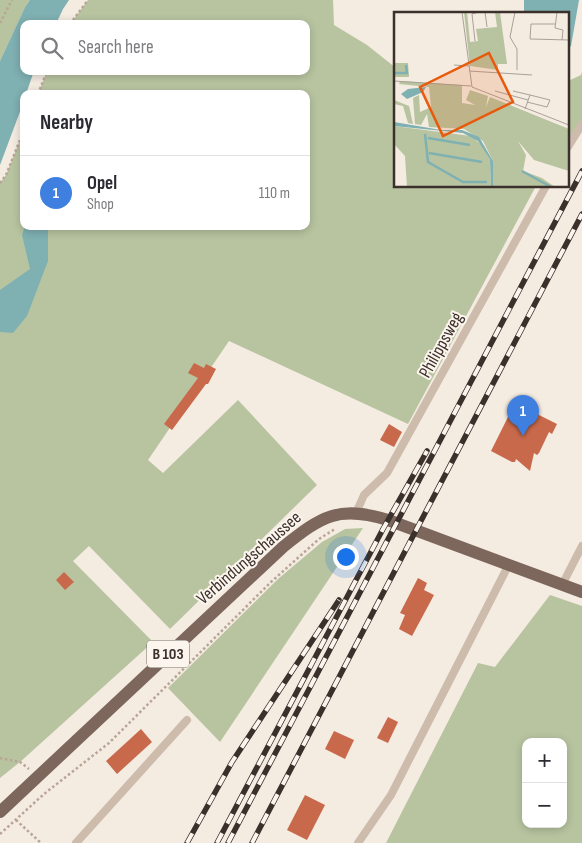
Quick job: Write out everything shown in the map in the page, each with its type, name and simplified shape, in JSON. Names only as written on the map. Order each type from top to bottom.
[{"type":"main road","name":"Verbindungschaussee","points":[[2,810],[283,547],[302,532],[334,515],[352,513],[388,520],[582,592]]},
{"type":"lane","points":[[570,144],[582,124]]},
{"type":"lane","name":"Philippsweg","points":[[352,513],[364,495],[387,473],[545,188]]},
{"type":"lane","points":[[562,585],[582,546]]},
{"type":"lane","points":[[358,843],[391,796],[508,566]]},
{"type":"lane","points":[[76,843],[187,720]]},
{"type":"path","points":[[0,23],[12,0]]},
{"type":"path","points":[[73,20],[88,0]]},
{"type":"path","points":[[40,90],[45,75]]},
{"type":"path","points":[[0,183],[6,176],[20,140]]},
{"type":"path","points":[[0,834],[44,794],[109,742],[271,582],[319,539],[340,526],[352,513]]},
{"type":"path","points":[[0,758],[20,762],[38,776]]},
{"type":"path","points":[[2,810],[16,819],[42,843]]},
{"type":"green space","points":[[0,0],[30,0],[0,61]]},
{"type":"green space","points":[[88,0],[333,0],[334,25],[367,45],[394,66],[394,188],[535,188],[408,424],[229,341],[148,460],[163,473],[238,400],[317,485],[170,629],[89,546],[73,561],[153,642],[0,778],[0,183],[6,175],[20,140],[20,230],[310,230],[310,90],[40,90],[45,75],[310,75],[310,20],[73,20]]},
{"type":"green space","points":[[582,72],[582,124],[570,144],[570,80],[581,75]]},
{"type":"green space","points":[[363,528],[220,742],[168,688],[278,579],[322,542],[345,529]]},
{"type":"green space","points":[[550,595],[582,606],[582,843],[386,843],[478,663],[495,667]]},
{"type":"water","points":[[30,0],[69,0],[58,20],[20,20],[20,75],[33,75],[27,90],[20,90],[20,112],[0,165],[0,61],[25,7]]},
{"type":"water","points":[[524,0],[579,0],[571,46],[570,12],[524,12]]},
{"type":"water","points":[[24,230],[48,230],[48,261],[27,316],[13,333],[0,332],[0,290],[30,269],[22,235]]},
{"type":"building","points":[[194,363],[204,368],[206,364],[216,369],[208,384],[206,384],[172,430],[164,424],[198,378],[188,373]]},
{"type":"building","points":[[515,403],[557,424],[552,434],[549,432],[539,453],[537,455],[534,453],[530,471],[516,459],[515,462],[512,462],[491,451]]},
{"type":"building","points":[[389,424],[402,432],[394,447],[380,440]]},
{"type":"building","points":[[64,572],[74,582],[65,590],[56,580]]},
{"type":"building","points":[[418,578],[427,583],[424,590],[434,595],[412,636],[399,629],[405,615],[400,613]]},
{"type":"building","points":[[388,717],[398,722],[388,743],[377,738]]},
{"type":"building","points":[[141,729],[152,742],[117,774],[106,761]]},
{"type":"building","points":[[334,731],[354,740],[345,759],[325,749]]},
{"type":"building","points":[[305,795],[325,805],[307,840],[287,830]]},
{"type":"railway","points":[[228,843],[582,171]]},
{"type":"railway","points":[[252,843],[582,214]]},
{"type":"railway","points":[[217,843],[383,529],[427,451]]},
{"type":"railway","points":[[187,843],[232,762],[339,600]]},
{"type":"place","name":"Opel","points":[[523,436]]}]
